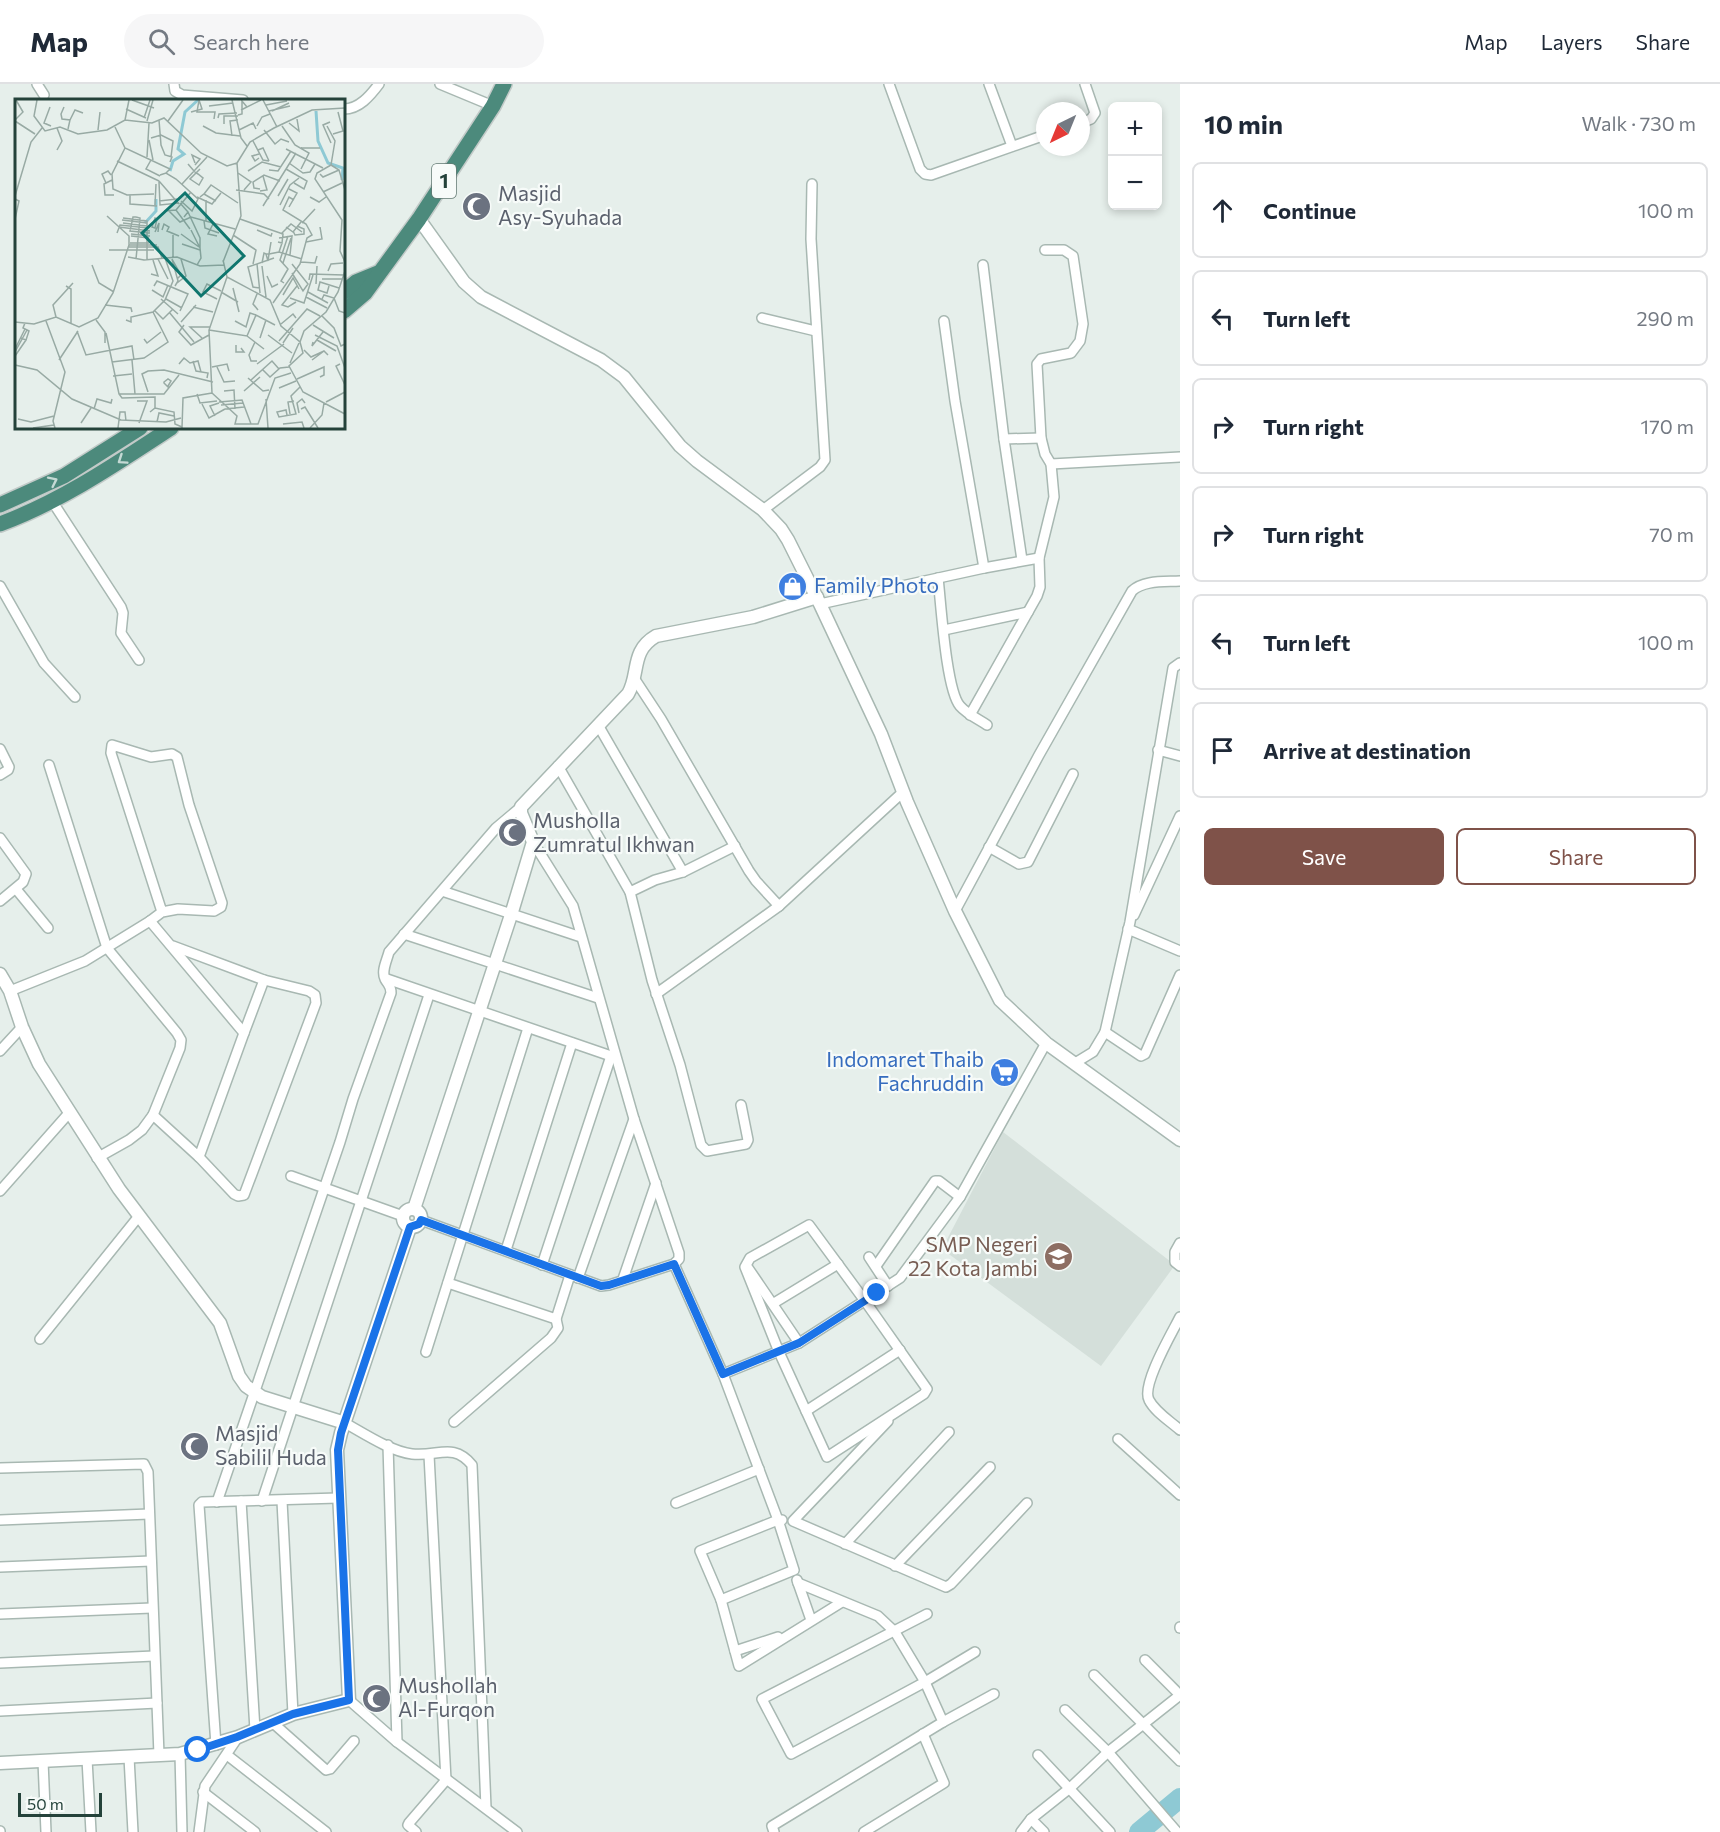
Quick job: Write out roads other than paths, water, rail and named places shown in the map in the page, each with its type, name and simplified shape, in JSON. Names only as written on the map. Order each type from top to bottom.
[{"type":"highway","name":"1","points":[[345,310],[364,293],[419,219],[493,106],[504,84]]},
{"type":"highway","name":"1","points":[[345,291],[356,282],[378,273]]},
{"type":"highway","points":[[0,504],[63,476],[138,429]]},
{"type":"highway","points":[[0,524],[88,482],[169,429]]},
{"type":"street","points":[[36,84],[44,95]]},
{"type":"street","points":[[174,84],[175,90],[182,95],[231,99]]},
{"type":"street","points":[[345,109],[358,106],[379,84]]},
{"type":"street","points":[[440,84],[493,106]]},
{"type":"street","points":[[889,84],[920,169],[925,174],[931,175],[1036,138]]},
{"type":"street","points":[[989,84],[1012,146]]},
{"type":"street","points":[[1085,84],[1095,113],[1090,119]]},
{"type":"street","points":[[763,510],[820,467],[825,460],[811,239],[812,183]]},
{"type":"street","points":[[419,219],[469,288],[481,297],[601,360],[619,372],[680,446],[763,510],[785,535],[819,600],[881,734],[903,792],[955,911],[1000,1000],[1046,1042],[1179,1137]]},
{"type":"street","points":[[970,715],[1040,591],[1039,558],[1054,497],[1051,464],[1045,454],[1041,438],[1037,364],[1041,359],[1071,353],[1080,341],[1083,324],[1073,256],[1064,250],[1045,250]]},
{"type":"street","points":[[983,265],[1004,439],[1022,560]]},
{"type":"street","points":[[762,318],[816,331]]},
{"type":"street","points":[[944,321],[955,401],[984,567]]},
{"type":"street","points":[[1004,439],[1041,438]]},
{"type":"street","points":[[1051,464],[1180,457]]},
{"type":"street","points":[[52,501],[121,607],[123,613],[121,633],[139,660]]},
{"type":"street","points":[[217,1502],[391,993],[390,984],[385,978],[389,952],[496,828],[521,807],[628,694],[634,678],[636,662],[645,645],[656,636],[753,617],[819,600],[1039,558]]},
{"type":"street","points":[[938,578],[947,655],[956,699],[970,715],[987,724]]},
{"type":"street","points":[[955,911],[1132,591],[1140,585],[1180,581]]},
{"type":"street","points":[[0,586],[44,663],[75,698]]},
{"type":"street","points":[[944,630],[1028,612]]},
{"type":"street","points":[[1075,1063],[1093,1052],[1105,1032],[1129,926],[1173,668],[1180,663]]},
{"type":"street","points":[[634,678],[661,718],[755,880],[779,906]]},
{"type":"street","points":[[598,725],[684,872]]},
{"type":"street","points":[[10,991],[71,968],[162,912],[178,909],[218,910],[222,903],[189,805],[177,757],[172,754],[151,757],[112,745],[111,753],[162,912]]},
{"type":"street","points":[[0,749],[9,767],[0,775]]},
{"type":"street","points":[[1158,750],[1180,756]]},
{"type":"street","points":[[49,765],[106,948],[181,1040],[180,1048],[153,1115],[135,1136],[98,1158]]},
{"type":"street","points":[[558,766],[630,892],[656,993],[704,1149],[707,1151],[746,1144],[748,1140],[741,1105]]},
{"type":"street","points":[[989,847],[1019,864],[1028,862],[1073,774]]},
{"type":"street","points":[[656,993],[779,906],[903,792]]},
{"type":"street","points":[[291,1176],[411,1221],[463,1235],[601,1286],[674,1264],[679,1259],[679,1253],[613,1055],[569,899],[532,842],[521,807]]},
{"type":"street","points":[[1129,926],[1180,816]]},
{"type":"street","points":[[0,838],[25,871],[25,880],[0,901]]},
{"type":"street","points":[[517,1832],[397,1742],[349,1700],[338,1498],[338,1450],[411,1221],[409,1209],[414,1209],[511,915],[532,842]]},
{"type":"street","points":[[630,892],[655,880],[684,872],[735,846]]},
{"type":"street","points":[[16,889],[48,928]]},
{"type":"street","points":[[442,891],[581,937]]},
{"type":"street","points":[[150,921],[244,1033]]},
{"type":"street","points":[[1129,926],[1180,951]]},
{"type":"street","points":[[404,934],[598,998]]},
{"type":"street","points":[[153,1115],[234,1194],[244,1195],[316,1003],[315,995],[309,990],[264,980],[171,946]]},
{"type":"street","points":[[0,974],[10,991],[34,1054],[69,1113],[139,1216],[220,1323],[239,1376],[254,1392],[262,1397],[345,1423],[406,1453],[429,1455],[458,1452],[471,1462],[474,1472],[486,1808]]},
{"type":"street","points":[[1105,1032],[1141,1056],[1145,1054],[1180,975]]},
{"type":"street","points":[[385,978],[479,1012],[613,1055]]},
{"type":"street","points":[[198,1157],[264,980]]},
{"type":"street","points":[[262,1501],[429,995]]},
{"type":"street","points":[[0,1051],[22,1027]]},
{"type":"street","points":[[426,1352],[528,1028]]},
{"type":"street","points":[[506,1250],[572,1042]]},
{"type":"street","points":[[723,1374],[799,1343],[900,1278],[960,1197],[1046,1042]]},
{"type":"street","points":[[542,1265],[613,1055]]},
{"type":"street","points":[[0,1191],[69,1113]]},
{"type":"street","points":[[454,1422],[551,1338],[558,1328],[556,1319],[634,1119]]},
{"type":"street","points":[[876,1266],[934,1181],[939,1181],[960,1197]]},
{"type":"street","points":[[623,1280],[656,1183]]},
{"type":"street","points":[[40,1339],[139,1216]]},
{"type":"street","points":[[809,1225],[838,1264],[927,1389],[924,1394],[827,1457],[779,1352],[748,1276],[746,1264],[750,1258],[809,1225]]},
{"type":"street","points":[[1180,1243],[1175,1252],[1175,1262],[1180,1266]]},
{"type":"street","points":[[869,1257],[888,1286]]},
{"type":"street","points":[[674,1264],[723,1374],[778,1520],[811,1620]]},
{"type":"street","points":[[746,1264],[799,1343]]},
{"type":"street","points":[[774,1303],[838,1264]]},
{"type":"street","points":[[448,1283],[556,1319]]},
{"type":"street","points":[[1180,1317],[1156,1365],[1147,1391],[1148,1400],[1180,1430]]},
{"type":"street","points":[[806,1411],[900,1350]]},
{"type":"street","points":[[793,1521],[900,1409]]},
{"type":"street","points":[[845,1544],[949,1432]]},
{"type":"street","points":[[1118,1439],[1178,1490]]},
{"type":"street","points":[[388,1445],[397,1742]]},
{"type":"street","points":[[416,1832],[408,1825],[409,1823],[446,1780],[429,1455]]},
{"type":"street","points":[[0,1468],[144,1464],[148,1472],[159,1755]]},
{"type":"street","points":[[895,1566],[990,1467]]},
{"type":"street","points":[[676,1503],[759,1469]]},
{"type":"street","points":[[216,1745],[198,1506],[202,1502],[338,1498]]},
{"type":"street","points":[[241,1501],[255,1730]]},
{"type":"street","points":[[282,1501],[293,1714]]},
{"type":"street","points":[[842,1602],[739,1666],[721,1600],[700,1551],[778,1520],[793,1521],[946,1587],[1027,1503]]},
{"type":"street","points":[[0,1520],[149,1514]]},
{"type":"street","points":[[0,1568],[151,1561]]},
{"type":"street","points":[[721,1600],[794,1570]]},
{"type":"street","points":[[798,1583],[878,1616],[895,1632],[925,1682],[943,1722]]},
{"type":"street","points":[[0,1614],[152,1608]]},
{"type":"street","points":[[927,1614],[762,1700],[791,1754],[925,1682],[975,1652]]},
{"type":"street","points":[[735,1651],[791,1633]]},
{"type":"street","points":[[0,1663],[154,1656]]},
{"type":"street","points":[[1021,1832],[1031,1819],[1070,1788],[1108,1752],[1180,1695],[1145,1660]]},
{"type":"street","points":[[1094,1676],[1180,1761]]},
{"type":"street","points":[[774,1832],[772,1826],[943,1722],[994,1694]]},
{"type":"street","points":[[0,1763],[180,1754],[216,1745],[293,1714],[349,1700]]},
{"type":"street","points":[[0,1711],[156,1703]]},
{"type":"street","points":[[1065,1710],[1108,1752],[1177,1832]]},
{"type":"street","points":[[273,1723],[326,1770],[330,1769],[354,1741]]},
{"type":"street","points":[[864,1832],[944,1783],[923,1734]]},
{"type":"street","points":[[199,1832],[203,1792],[207,1782],[237,1737]]},
{"type":"street","points":[[180,1754],[182,1832]]},
{"type":"street","points":[[227,1755],[326,1832]]},
{"type":"street","points":[[1038,1755],[1110,1832]]},
{"type":"street","points":[[129,1757],[133,1832]]},
{"type":"street","points":[[87,1760],[91,1832]]},
{"type":"street","points":[[43,1761],[46,1832]]},
{"type":"street","points":[[203,1792],[255,1832]]},
{"type":"street","points":[[1031,1819],[1044,1832]]},
{"type":"waterway","points":[[1139,1832],[1180,1798]]},
{"type":"place","name":"Masjid Asy-Syuhada","points":[[477,206]]},
{"type":"place","name":"Family Photo","points":[[793,586]]},
{"type":"place","name":"Musholla Zumratul Ikhwan","points":[[512,833]]},
{"type":"place","name":"Indomaret Thaib Fachruddin","points":[[1005,1072]]},
{"type":"place","name":"SMP Negeri 22 Kota Jambi","points":[[1059,1257]]},
{"type":"place","name":"Masjid Sabilil Huda","points":[[194,1446]]},
{"type":"place","name":"Mushollah Al-Furqon","points":[[377,1698]]}]
